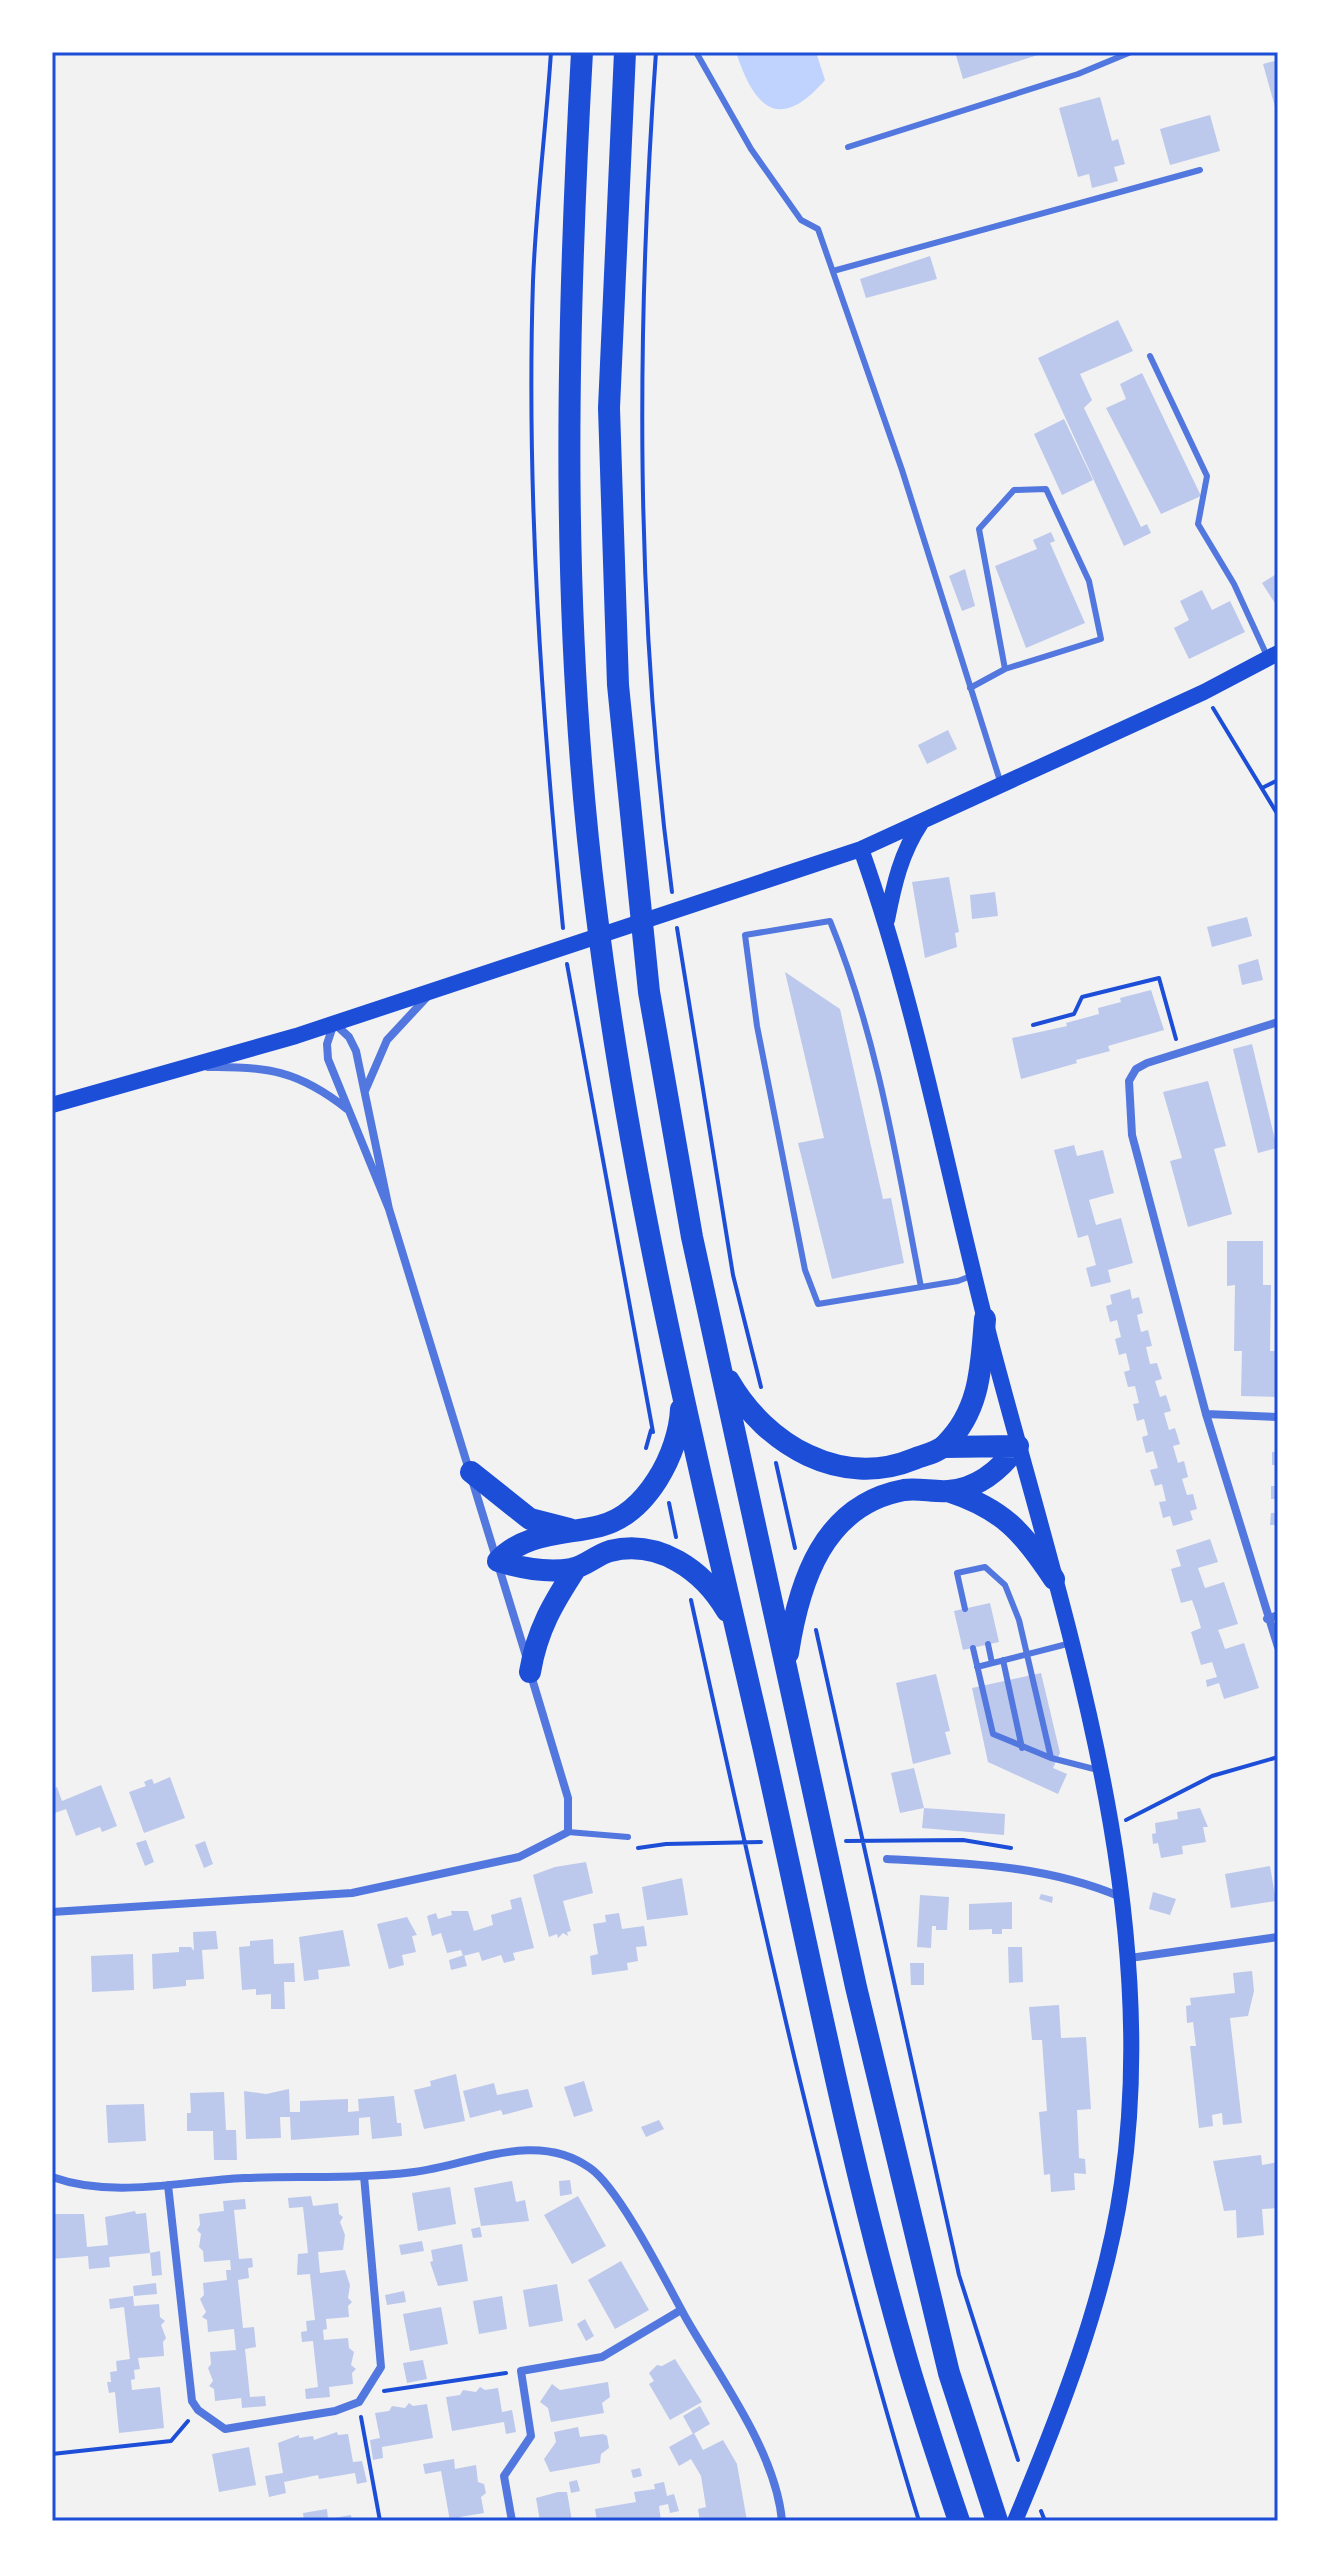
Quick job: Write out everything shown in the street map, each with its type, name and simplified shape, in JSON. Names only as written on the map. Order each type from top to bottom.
[{"type":"highway","points":[[582,52],[568,407],[575,684],[595,909],[622,1095],[680,1388],[867,2204],[905,2353],[956,2512]]},
{"type":"highway","points":[[625,52],[609,408],[618,685],[649,992],[665,1099],[716,1352],[928,2291],[997,2521]]},
{"type":"highway","points":[[944,1447],[971,1407],[979,1386],[985,1319]]},
{"type":"highway","points":[[716,1352],[743,1404],[769,1428],[812,1459],[848,1469],[903,1463],[944,1447],[1018,1446]]},
{"type":"highway","points":[[498,1561],[517,1542],[604,1525],[642,1499],[671,1451],[679,1428],[680,1388]]},
{"type":"highway","points":[[948,1491],[980,1481],[1001,1468],[1018,1446]]},
{"type":"highway","points":[[471,1472],[530,1519],[574,1531]]},
{"type":"highway","points":[[786,1666],[803,1586],[826,1537],[862,1505],[908,1489],[948,1491],[985,1505],[1028,1538],[1054,1579]]},
{"type":"highway","points":[[498,1561],[542,1570],[576,1568],[606,1552],[627,1548],[662,1553],[683,1563],[708,1584],[735,1624]]},
{"type":"highway","points":[[530,1672],[535,1643],[549,1606],[576,1568]]},
{"type":"main road","points":[[52,1105],[195,1067],[431,993],[861,849],[1204,692],[1273,655]]},
{"type":"main road","points":[[886,921],[896,875],[908,844],[921,823]]},
{"type":"main road","points":[[861,849],[886,921],[912,1013],[985,1319],[1071,1643],[1124,1899],[1130,1958],[1129,2128],[1119,2201],[1083,2338],[1057,2416],[1015,2521]]},
{"type":"street","points":[[365,1092],[387,1040],[431,993]]},
{"type":"street","points":[[1278,1022],[1147,1063],[1136,1069],[1129,1081],[1132,1135],[1206,1414],[1278,1647]]},
{"type":"street","points":[[52,1912],[352,1893],[519,1857],[568,1832],[568,1798],[471,1472],[389,1209],[328,1059],[327,1044],[334,1023],[349,1037],[356,1051],[389,1209]]},
{"type":"street","points":[[195,1067],[246,1066],[299,1076],[349,1111]]},
{"type":"street","points":[[1206,1414],[1278,1417]]},
{"type":"street","points":[[1267,1619],[1278,1615]]},
{"type":"street","points":[[887,1859],[999,1865],[1033,1870],[1124,1899]]},
{"type":"street","points":[[1130,1958],[1278,1937]]},
{"type":"street","points":[[52,2177],[97,2186],[168,2185],[231,2179],[413,2173],[522,2150],[576,2160],[609,2186],[681,2310],[765,2459],[777,2491],[782,2521]]},
{"type":"street","points":[[168,2185],[192,2401],[198,2410],[225,2429],[335,2411],[359,2402],[381,2367],[364,2176]]},
{"type":"street","points":[[512,2521],[504,2476],[531,2436],[521,2371],[602,2357],[681,2310]]},
{"type":"lane","points":[[696,52],[751,149],[801,220],[818,229],[902,470],[1001,784]]},
{"type":"lane","points":[[848,147],[1078,74],[1131,52]]},
{"type":"lane","points":[[833,271],[1200,170]]},
{"type":"lane","points":[[1150,356],[1207,476],[1198,524],[1273,655]]},
{"type":"lane","points":[[970,688],[1005,669],[1101,639],[1089,581],[1046,489],[1014,490],[979,529],[1005,669]]},
{"type":"lane","points":[[921,1287],[882,1087],[851,971],[830,921],[745,935],[757,1026],[805,1270],[818,1304],[921,1287],[974,1275]]},
{"type":"lane","points":[[965,1609],[957,1573],[985,1567],[1005,1585],[1027,1654],[1051,1758]]},
{"type":"lane","points":[[977,1667],[1071,1643]]},
{"type":"lane","points":[[988,1644],[992,1663]]},
{"type":"lane","points":[[973,1648],[993,1734],[1051,1758],[1099,1770]]},
{"type":"lane","points":[[1003,1660],[1022,1748]]},
{"type":"lane","points":[[568,1832],[628,1837]]},
{"type":"path","points":[[656,52],[646,185],[640,469],[655,743],[673,894]]},
{"type":"path","points":[[1204,692],[1278,815]]},
{"type":"path","points":[[1262,788],[1278,780]]},
{"type":"path","points":[[677,924],[733,1275],[761,1387],[803,1586]]},
{"type":"path","points":[[1033,1025],[1074,1014],[1082,997],[1159,978],[1180,1053]]},
{"type":"path","points":[[761,1387],[767,1398]]},
{"type":"path","points":[[645,1452],[652,1427]]},
{"type":"path","points":[[668,1499],[679,1551]]},
{"type":"path","points":[[689,1592],[788,2040],[843,2259],[919,2521]]},
{"type":"path","points":[[814,1622],[959,2275],[1020,2465]]},
{"type":"path","points":[[1110,1825],[1140,1816],[1212,1776],[1278,1757]]},
{"type":"path","points":[[919,1840],[963,1840],[1011,1848]]},
{"type":"path","points":[[630,1849],[688,1843]]},
{"type":"path","points":[[370,2387],[388,2392],[521,2371]]},
{"type":"path","points":[[359,2402],[380,2521]]},
{"type":"path","points":[[52,2454],[171,2441],[198,2410]]},
{"type":"path","points":[[1033,2507],[1037,2521]]},
{"type":"path","points":[[1041,2511],[1045,2521]]},
{"type":"water","points":[[736,52],[816,52],[825,80],[794,106],[781,109],[770,107],[751,87]]},
{"type":"building","points":[[955,52],[1044,52],[1044,53],[963,79]]},
{"type":"building","points":[[1278,60],[1278,114],[1277,114],[1263,64]]},
{"type":"building","points":[[1100,97],[1112,141],[1118,139],[1125,164],[1114,167],[1118,181],[1092,188],[1089,174],[1078,177],[1059,108]]},
{"type":"building","points":[[1210,115],[1220,151],[1170,165],[1160,129]]},
{"type":"building","points":[[930,256],[937,279],[866,298],[860,279]]},
{"type":"building","points":[[1118,320],[1133,351],[1080,374],[1092,400],[1084,408],[1141,527],[1147,524],[1151,533],[1124,546],[1038,358]]},
{"type":"building","points":[[1142,373],[1201,496],[1161,514],[1106,408],[1126,399],[1120,384]]},
{"type":"building","points":[[1064,419],[1093,480],[1062,495],[1034,434]]},
{"type":"building","points":[[1051,532],[1055,541],[1050,543],[1085,623],[1026,648],[995,566],[1037,549],[1033,540]]},
{"type":"building","points":[[965,569],[975,606],[962,611],[949,576]]},
{"type":"building","points":[[1278,573],[1278,608],[1262,583]]},
{"type":"building","points":[[1202,590],[1212,610],[1230,601],[1245,632],[1189,659],[1174,628],[1189,620],[1180,601]]},
{"type":"building","points":[[948,730],[957,749],[927,764],[918,745]]},
{"type":"building","points":[[949,877],[959,932],[955,933],[957,947],[925,958],[912,882]]},
{"type":"building","points":[[995,892],[998,916],[972,919],[970,895]]},
{"type":"building","points":[[1247,917],[1252,936],[1212,947],[1207,927]]},
{"type":"building","points":[[1258,959],[1263,980],[1242,985],[1238,965]]},
{"type":"building","points":[[785,972],[840,1009],[883,1199],[891,1198],[904,1263],[832,1279],[798,1143],[824,1138]]},
{"type":"building","points":[[1151,990],[1164,1030],[1108,1046],[1110,1051],[1076,1060],[1077,1063],[1021,1079],[1012,1038],[1067,1026],[1066,1023],[1099,1014],[1098,1008],[1121,1002],[1120,998]]},
{"type":"building","points":[[1252,1044],[1277,1148],[1258,1153],[1233,1049]]},
{"type":"building","points":[[1208,1081],[1226,1146],[1214,1149],[1232,1214],[1188,1227],[1170,1161],[1182,1158],[1163,1092]]},
{"type":"building","points":[[1074,1145],[1077,1156],[1103,1150],[1114,1193],[1089,1200],[1096,1225],[1121,1218],[1133,1263],[1108,1270],[1111,1282],[1091,1287],[1086,1268],[1096,1265],[1088,1235],[1078,1238],[1054,1150]]},
{"type":"building","points":[[1227,1241],[1263,1241],[1263,1285],[1271,1285],[1270,1351],[1278,1351],[1277,1397],[1241,1396],[1242,1351],[1234,1351],[1235,1285],[1227,1286]]},
{"type":"building","points":[[1130,1289],[1132,1299],[1139,1297],[1143,1313],[1137,1315],[1141,1332],[1148,1330],[1152,1346],[1146,1347],[1150,1364],[1157,1363],[1162,1379],[1155,1381],[1160,1397],[1166,1395],[1171,1411],[1164,1413],[1169,1430],[1175,1428],[1180,1444],[1173,1446],[1178,1463],[1184,1461],[1188,1477],[1182,1479],[1187,1495],[1193,1494],[1197,1509],[1190,1511],[1193,1520],[1173,1526],[1170,1516],[1163,1518],[1159,1502],[1166,1501],[1162,1484],[1155,1486],[1150,1470],[1158,1468],[1153,1451],[1146,1453],[1142,1437],[1148,1435],[1144,1419],[1137,1421],[1133,1404],[1139,1403],[1135,1386],[1128,1387],[1124,1372],[1130,1370],[1126,1353],[1119,1355],[1115,1339],[1121,1337],[1117,1320],[1110,1322],[1106,1306],[1112,1304],[1110,1295]]},
{"type":"building","points":[[1272,1452],[1278,1452],[1278,1465],[1272,1465]]},
{"type":"building","points":[[1271,1486],[1278,1486],[1278,1499],[1271,1499]]},
{"type":"building","points":[[1271,1513],[1278,1513],[1278,1540],[1275,1539],[1275,1525],[1270,1525]]},
{"type":"building","points":[[1210,1539],[1218,1562],[1198,1568],[1205,1588],[1224,1582],[1238,1624],[1218,1630],[1225,1649],[1244,1643],[1259,1688],[1224,1699],[1219,1683],[1207,1687],[1206,1680],[1217,1677],[1212,1662],[1201,1665],[1191,1632],[1201,1628],[1197,1614],[1192,1600],[1181,1603],[1171,1569],[1181,1566],[1176,1550]]},
{"type":"building","points":[[990,1603],[999,1642],[963,1650],[954,1611]]},
{"type":"building","points":[[1041,1673],[1060,1753],[1053,1768],[1067,1774],[1058,1794],[988,1762],[972,1688]]},
{"type":"building","points":[[936,1674],[950,1731],[945,1732],[951,1754],[913,1764],[896,1683]]},
{"type":"building","points":[[914,1768],[924,1808],[900,1813],[891,1773]]},
{"type":"building","points":[[170,1777],[185,1818],[144,1833],[129,1792],[146,1786],[144,1782],[148,1780],[152,1779],[154,1784]]},
{"type":"building","points":[[101,1785],[117,1826],[102,1832],[100,1827],[76,1836],[66,1809],[52,1814],[52,1789],[57,1787],[62,1801]]},
{"type":"building","points":[[924,1808],[1005,1814],[1004,1835],[922,1828]]},
{"type":"building","points":[[1200,1808],[1208,1827],[1203,1827],[1206,1842],[1182,1846],[1183,1854],[1161,1858],[1158,1843],[1153,1844],[1155,1823],[1178,1819],[1177,1812]]},
{"type":"building","points":[[146,1840],[154,1862],[145,1866],[136,1843]]},
{"type":"building","points":[[205,1841],[213,1864],[204,1868],[195,1845]]},
{"type":"building","points":[[586,1862],[593,1893],[563,1901],[571,1931],[567,1932],[568,1936],[563,1933],[558,1938],[557,1934],[549,1937],[533,1875],[555,1867]]},
{"type":"building","points":[[1270,1866],[1276,1901],[1231,1908],[1225,1874]]},
{"type":"building","points":[[682,1878],[688,1915],[647,1920],[642,1887]]},
{"type":"building","points":[[1153,1892],[1176,1899],[1170,1915],[1149,1909]]},
{"type":"building","points":[[1041,1894],[1053,1897],[1052,1903],[1039,1899]]},
{"type":"building","points":[[920,1895],[949,1897],[947,1930],[936,1930],[936,1926],[932,1926],[931,1948],[917,1947]]},
{"type":"building","points":[[521,1897],[534,1948],[513,1953],[515,1960],[504,1963],[501,1955],[482,1961],[479,1952],[463,1956],[461,1950],[447,1953],[441,1933],[432,1936],[427,1916],[436,1913],[438,1919],[452,1915],[451,1911],[468,1911],[474,1931],[493,1925],[491,1915],[512,1909],[510,1900]]},
{"type":"building","points":[[1012,1902],[1012,1929],[1002,1929],[1002,1934],[992,1934],[992,1929],[969,1930],[969,1904]]},
{"type":"building","points":[[619,1913],[622,1929],[644,1926],[647,1946],[636,1947],[638,1961],[627,1963],[628,1970],[592,1975],[590,1956],[598,1954],[593,1924],[606,1922],[605,1915]]},
{"type":"building","points":[[407,1917],[417,1935],[412,1936],[416,1952],[402,1955],[404,1965],[389,1969],[377,1924]]},
{"type":"building","points":[[343,1930],[350,1966],[318,1970],[319,1979],[304,1981],[299,1937]]},
{"type":"building","points":[[216,1931],[218,1949],[202,1950],[204,1979],[186,1980],[186,1986],[153,1989],[152,1954],[179,1952],[179,1947],[191,1947],[194,1951],[193,1932]]},
{"type":"building","points":[[273,1939],[274,1964],[294,1963],[295,1982],[284,1982],[285,2009],[271,2009],[271,1994],[256,1995],[256,1989],[242,1990],[239,1947],[250,1946],[250,1941]]},
{"type":"building","points":[[1008,1947],[1022,1947],[1023,1982],[1009,1983]]},
{"type":"building","points":[[133,1954],[134,1990],[92,1992],[91,1956]]},
{"type":"building","points":[[464,1955],[467,1966],[451,1970],[449,1960]]},
{"type":"building","points":[[910,1963],[924,1963],[924,1985],[911,1985]]},
{"type":"building","points":[[1252,1971],[1254,1991],[1248,2016],[1230,2018],[1242,2123],[1223,2125],[1222,2113],[1212,2115],[1213,2126],[1199,2128],[1190,2046],[1196,2046],[1193,2022],[1187,2023],[1186,2006],[1191,2005],[1190,1998],[1235,1993],[1233,1973]]},
{"type":"building","points":[[1059,2005],[1061,2038],[1086,2037],[1091,2109],[1077,2110],[1079,2158],[1085,2159],[1086,2174],[1074,2173],[1075,2190],[1051,2192],[1050,2174],[1044,2175],[1039,2112],[1047,2111],[1042,2040],[1032,2040],[1029,2007]]},
{"type":"building","points":[[456,2074],[465,2121],[424,2129],[414,2090],[431,2086],[430,2081]]},
{"type":"building","points":[[584,2081],[593,2111],[574,2117],[564,2087]]},
{"type":"building","points":[[494,2083],[497,2095],[528,2089],[533,2107],[503,2115],[501,2110],[470,2118],[463,2091]]},
{"type":"building","points":[[289,2089],[290,2112],[300,2112],[300,2101],[348,2099],[348,2112],[359,2111],[358,2099],[394,2096],[402,2136],[372,2139],[370,2117],[359,2118],[359,2135],[291,2140],[290,2117],[280,2117],[281,2138],[246,2139],[244,2091],[266,2094]]},
{"type":"building","points":[[224,2092],[226,2130],[236,2130],[237,2160],[214,2160],[213,2131],[187,2131],[187,2113],[191,2113],[190,2093]]},
{"type":"building","points":[[144,2104],[146,2141],[108,2143],[106,2105]]},
{"type":"building","points":[[659,2120],[664,2129],[646,2137],[641,2127]]},
{"type":"building","points":[[1261,2155],[1262,2165],[1278,2162],[1278,2208],[1262,2209],[1264,2235],[1237,2238],[1236,2210],[1224,2211],[1213,2161]]},
{"type":"building","points":[[570,2180],[572,2194],[560,2196],[559,2181]]},
{"type":"building","points":[[512,2181],[516,2202],[525,2200],[529,2221],[481,2226],[474,2188]]},
{"type":"building","points":[[450,2187],[456,2224],[418,2231],[412,2193]]},
{"type":"building","points":[[311,2196],[313,2206],[338,2203],[339,2214],[343,2217],[340,2222],[345,2235],[343,2250],[318,2252],[320,2273],[345,2270],[350,2285],[348,2298],[352,2302],[348,2306],[349,2317],[326,2319],[327,2329],[323,2330],[324,2340],[348,2338],[349,2348],[354,2352],[351,2365],[356,2369],[352,2373],[353,2384],[329,2387],[330,2397],[306,2399],[305,2389],[318,2387],[313,2341],[302,2342],[301,2332],[307,2331],[306,2321],[315,2320],[310,2274],[297,2275],[298,2254],[308,2253],[303,2207],[289,2208],[288,2198]]},
{"type":"building","points":[[578,2196],[606,2246],[572,2264],[544,2215]]},
{"type":"building","points":[[245,2199],[246,2209],[234,2210],[239,2259],[252,2258],[253,2267],[248,2268],[249,2278],[238,2280],[243,2328],[254,2327],[256,2347],[245,2349],[250,2397],[265,2396],[266,2406],[242,2408],[241,2398],[215,2401],[214,2389],[209,2386],[213,2381],[208,2368],[211,2364],[210,2352],[236,2350],[234,2329],[208,2332],[207,2320],[202,2317],[206,2312],[200,2299],[204,2295],[203,2283],[227,2280],[226,2270],[231,2270],[230,2260],[204,2262],[203,2251],[199,2247],[201,2234],[197,2230],[199,2214],[224,2211],[223,2201]]},
{"type":"building","points":[[135,2211],[136,2214],[146,2213],[150,2253],[109,2257],[110,2267],[89,2269],[88,2256],[52,2259],[52,2214],[84,2214],[87,2247],[108,2245],[105,2217]]},
{"type":"building","points":[[480,2227],[482,2237],[473,2238],[471,2229]]},
{"type":"building","points":[[422,2241],[424,2251],[401,2255],[399,2245]]},
{"type":"building","points":[[462,2244],[468,2281],[438,2286],[430,2262],[433,2261],[431,2250]]},
{"type":"building","points":[[160,2251],[162,2275],[152,2276],[150,2253]]},
{"type":"building","points":[[621,2261],[649,2310],[615,2329],[588,2280]]},
{"type":"building","points":[[156,2283],[157,2294],[134,2296],[133,2286]]},
{"type":"building","points":[[557,2284],[563,2321],[529,2327],[523,2290]]},
{"type":"building","points":[[404,2291],[406,2302],[387,2305],[385,2295]]},
{"type":"building","points":[[133,2296],[134,2306],[159,2304],[160,2317],[165,2321],[161,2325],[166,2338],[163,2342],[164,2356],[138,2358],[140,2369],[134,2370],[135,2379],[131,2380],[132,2390],[160,2387],[164,2428],[119,2433],[115,2392],[109,2393],[107,2382],[111,2382],[110,2372],[117,2371],[116,2361],[130,2359],[124,2307],[110,2309],[109,2299]]},
{"type":"building","points":[[502,2296],[507,2329],[479,2334],[473,2301]]},
{"type":"building","points":[[441,2307],[448,2344],[410,2351],[403,2314]]},
{"type":"building","points":[[585,2319],[594,2336],[586,2341],[577,2324]]},
{"type":"building","points":[[675,2359],[702,2402],[670,2420],[649,2384],[654,2381],[649,2373],[657,2365],[662,2366]]},
{"type":"building","points":[[423,2360],[427,2379],[407,2383],[403,2363]]},
{"type":"building","points":[[608,2382],[610,2397],[602,2403],[604,2413],[551,2422],[548,2408],[540,2402],[552,2384],[560,2390]]},
{"type":"building","points":[[480,2387],[485,2390],[498,2388],[502,2412],[512,2410],[516,2432],[506,2434],[504,2422],[452,2431],[446,2397],[460,2395],[463,2390],[476,2392]]},
{"type":"building","points":[[409,2403],[413,2406],[427,2404],[433,2438],[382,2447],[383,2458],[373,2460],[370,2440],[380,2438],[375,2413],[389,2411],[392,2406],[405,2408]]},
{"type":"building","points":[[700,2406],[710,2424],[693,2434],[683,2416]]},
{"type":"building","points":[[578,2427],[580,2437],[607,2436],[609,2448],[601,2454],[600,2463],[550,2472],[544,2459],[556,2442],[554,2432]]},
{"type":"building","points":[[337,2432],[338,2435],[348,2434],[353,2462],[362,2461],[367,2482],[357,2484],[355,2473],[319,2479],[318,2475],[284,2482],[286,2493],[269,2497],[265,2476],[283,2473],[278,2443],[299,2435],[299,2438],[313,2436],[314,2440]]},
{"type":"building","points":[[694,2433],[703,2450],[723,2440],[737,2464],[747,2521],[700,2521],[698,2509],[706,2507],[701,2476],[691,2459],[679,2466],[669,2447]]},
{"type":"building","points":[[249,2447],[256,2485],[219,2492],[212,2454]]},
{"type":"building","points":[[454,2459],[455,2469],[476,2465],[478,2482],[484,2484],[486,2493],[481,2497],[484,2513],[460,2517],[460,2521],[450,2521],[441,2471],[425,2474],[423,2464]]},
{"type":"building","points":[[640,2468],[642,2476],[633,2478],[631,2470]]},
{"type":"building","points":[[577,2480],[580,2491],[571,2493],[569,2482]]},
{"type":"building","points":[[664,2482],[667,2496],[674,2494],[679,2511],[670,2513],[668,2504],[659,2506],[661,2521],[597,2521],[595,2509],[636,2502],[634,2492],[655,2489],[654,2484]]},
{"type":"building","points":[[567,2492],[572,2521],[540,2521],[536,2498]]},
{"type":"building","points":[[327,2509],[328,2519],[351,2515],[352,2521],[304,2521],[303,2513]]}]
